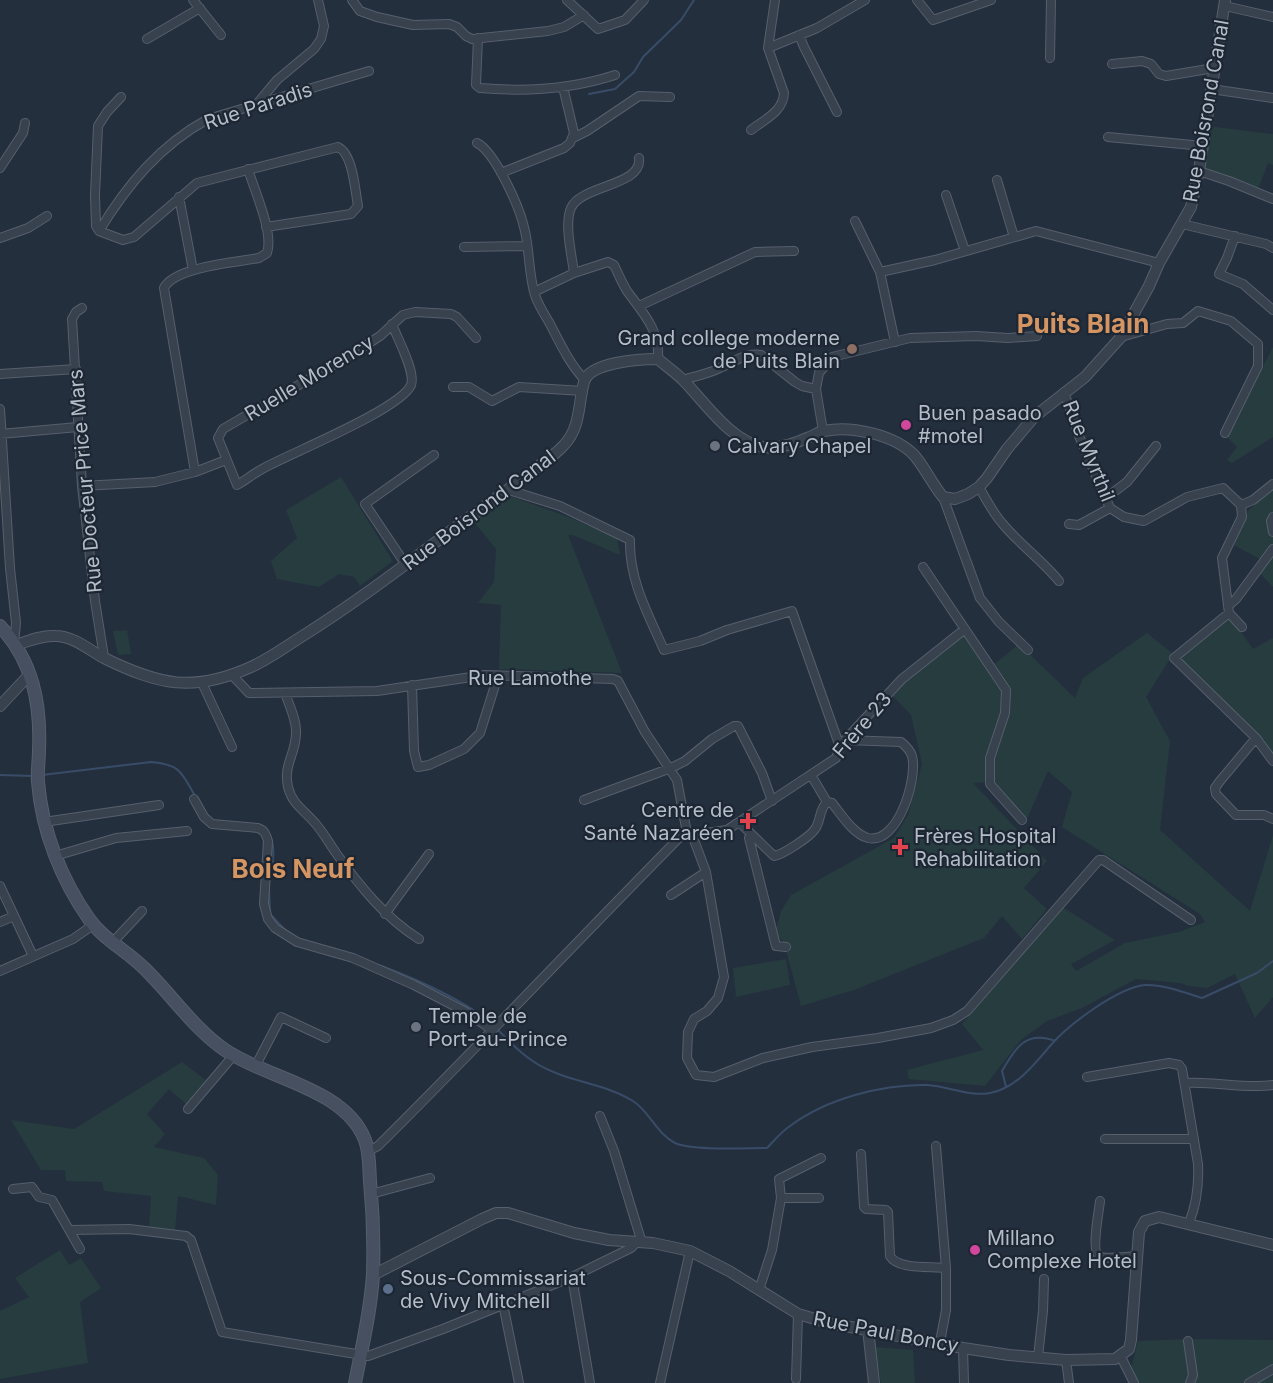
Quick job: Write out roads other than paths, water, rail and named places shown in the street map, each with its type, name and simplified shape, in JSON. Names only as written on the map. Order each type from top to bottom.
[{"type":"main road","points":[[0,626],[22,655],[38,707],[38,776],[44,822],[55,856],[93,925],[144,968],[211,1039],[233,1056],[338,1106],[361,1131],[368,1151],[373,1275],[361,1355],[354,1383]]},
{"type":"street","points":[[193,0],[220,35]]},
{"type":"street","points":[[257,104],[278,80],[314,49],[321,39],[324,26],[318,0]]},
{"type":"street","points":[[352,0],[360,11],[377,17],[413,25],[449,24],[468,38],[556,29],[584,15]]},
{"type":"street","points":[[567,0],[597,28],[601,29],[625,20],[644,0]]},
{"type":"street","points":[[751,130],[778,110],[784,99],[768,48],[775,0]]},
{"type":"street","points":[[768,48],[817,28],[865,0]]},
{"type":"street","points":[[917,0],[933,20],[991,0]]},
{"type":"street","points":[[1050,58],[1051,0]]},
{"type":"street","points":[[1225,3],[1273,17]]},
{"type":"street","name":"Rue Boisrond Canal","points":[[943,497],[955,499],[979,487],[1034,417],[1085,377],[1121,337],[1191,207],[1199,171],[1225,3]]},
{"type":"street","points":[[147,39],[200,8]]},
{"type":"street","points":[[799,35],[837,112]]},
{"type":"street","points":[[478,38],[477,87],[495,89],[563,87],[591,83],[615,75]]},
{"type":"street","points":[[1112,64],[1142,60],[1151,64],[1159,74],[1166,76],[1214,68]]},
{"type":"street","name":"Rue Paradis","points":[[99,231],[125,192],[157,155],[186,131],[208,120],[369,71]]},
{"type":"street","points":[[563,87],[573,138]]},
{"type":"street","points":[[1211,88],[1273,98]]},
{"type":"street","points":[[501,173],[564,148],[573,138],[639,96],[670,97]]},
{"type":"street","points":[[122,97],[107,112],[98,126],[95,195],[96,226],[99,231],[123,240],[134,237],[196,183],[338,147],[344,150],[348,157],[358,206],[351,214],[266,227]]},
{"type":"street","points":[[0,168],[23,133],[26,123]]},
{"type":"street","points":[[1108,137],[1203,146]]},
{"type":"street","points":[[477,143],[484,148],[501,173],[519,211],[525,228],[529,270],[534,292],[574,369],[584,379],[591,372],[610,365],[630,360],[658,359],[683,380],[712,414],[730,430],[757,445],[785,446],[823,431],[850,430],[892,439],[907,448],[916,457],[943,497],[980,598],[999,622],[1028,650]]},
{"type":"street","points":[[574,273],[568,227],[571,206],[578,198],[625,179],[635,172],[640,164],[639,158]]},
{"type":"street","points":[[195,472],[164,288],[170,279],[193,270],[265,255],[269,249],[266,227],[248,169]]},
{"type":"street","points":[[1199,171],[1273,199]]},
{"type":"street","points":[[997,180],[1014,237]]},
{"type":"street","points":[[946,195],[965,251]]},
{"type":"street","points":[[179,197],[193,270]]},
{"type":"street","points":[[0,238],[28,228],[47,216]]},
{"type":"street","points":[[855,221],[880,272],[895,342]]},
{"type":"street","points":[[1182,224],[1266,244],[1273,248]]},
{"type":"street","points":[[880,272],[935,260],[1036,231],[1159,263]]},
{"type":"street","points":[[1234,236],[1219,274],[1243,284],[1273,310]]},
{"type":"street","points":[[464,247],[527,246]]},
{"type":"street","points":[[639,306],[755,252],[794,251]]},
{"type":"street","points":[[534,292],[574,273],[608,262],[614,265],[626,289],[655,331],[659,346],[658,359]]},
{"type":"street","name":"Rue Docteur Price Mars","points":[[82,308],[72,319],[78,427],[82,486],[104,657]]},
{"type":"street","points":[[1121,337],[1167,324],[1183,323],[1198,310],[1231,321],[1258,344],[1258,366],[1225,433]]},
{"type":"street","name":"Ruelle Morency","points":[[392,324],[410,368],[412,380],[406,393],[381,410],[261,469],[237,486],[218,438],[223,429],[357,351],[380,336],[392,324],[403,315],[409,313],[452,314],[476,338]]},
{"type":"street","points":[[823,431],[816,389],[819,374],[832,357],[910,338],[1037,336]]},
{"type":"street","points":[[683,380],[720,368],[748,354],[756,354],[761,355],[802,386],[816,389]]},
{"type":"street","points":[[0,374],[76,369]]},
{"type":"street","name":"Rue Boisrond Canal","points":[[15,644],[56,635],[78,641],[104,657],[160,681],[188,684],[202,683],[231,674],[266,659],[337,615],[509,490],[562,448],[572,437],[577,423],[584,379]]},
{"type":"street","points":[[453,387],[469,387],[492,401],[519,387],[582,391]]},
{"type":"street","name":"Rue Myrthil","points":[[1064,392],[1078,436],[1110,508],[1124,517],[1144,521],[1187,497],[1223,488],[1241,505]]},
{"type":"street","points":[[0,409],[10,568],[16,623],[15,644]]},
{"type":"street","points":[[1,434],[78,427]]},
{"type":"street","points":[[1106,498],[1126,482],[1156,446]]},
{"type":"street","points":[[406,565],[364,504],[434,454]]},
{"type":"street","points":[[82,486],[155,482],[195,472],[226,460]]},
{"type":"street","points":[[1242,627],[1228,609],[1222,558],[1242,517],[1241,505],[1253,500],[1273,484]]},
{"type":"street","points":[[979,487],[1000,522],[1059,581]]},
{"type":"street","points":[[509,490],[560,506],[630,540],[636,590],[664,650],[700,641],[727,630],[792,611],[842,744],[901,742],[912,755],[914,768],[912,786],[892,829],[880,837],[870,839],[858,833],[832,803],[826,802]]},
{"type":"street","points":[[1069,524],[1079,525],[1110,508]]},
{"type":"street","points":[[1273,517],[1270,521],[1273,532]]},
{"type":"street","points":[[1273,549],[1228,609],[1174,658],[1256,738],[1273,761]]},
{"type":"street","points":[[923,567],[1006,690],[1005,713],[990,758],[990,784],[1022,820]]},
{"type":"street","name":"Frère 23","points":[[687,833],[693,835],[727,830],[836,758],[842,744],[902,679],[965,630]]},
{"type":"street","name":"Rue Lamothe","points":[[231,674],[249,693],[377,691],[485,675],[614,679],[618,681],[645,732],[677,780],[687,833],[694,840],[706,872],[724,977],[718,998],[707,1011],[694,1020],[688,1032],[687,1058],[696,1075],[714,1077],[763,1058],[812,1047],[920,1030],[953,1020],[968,1011],[1099,860],[1103,860],[1191,920]]},
{"type":"street","points":[[0,706],[29,675]]},
{"type":"street","points":[[412,685],[414,751],[418,767],[429,765],[464,748],[480,734],[498,676]]},
{"type":"street","points":[[202,683],[232,747]]},
{"type":"street","points":[[285,693],[296,732],[286,771],[289,789],[296,805],[316,823],[338,855],[385,914],[403,930],[418,939]]},
{"type":"street","points":[[584,800],[671,768],[685,761],[712,739],[738,726],[762,773],[772,801]]},
{"type":"street","points":[[1256,738],[1220,781],[1215,791],[1236,816],[1264,815],[1273,819]]},
{"type":"street","points":[[811,775],[826,802]]},
{"type":"street","points":[[194,799],[204,817],[212,824],[258,828],[267,836],[264,912],[275,928],[297,942],[353,958],[414,984],[492,1029]]},
{"type":"street","points":[[740,823],[774,856],[777,856],[815,829],[826,802]]},
{"type":"street","points":[[44,822],[159,806]]},
{"type":"street","points":[[55,856],[116,838],[187,831]]},
{"type":"street","points":[[368,1151],[378,1146],[436,1089],[683,834],[687,833]]},
{"type":"street","points":[[752,835],[749,838],[776,946],[786,947]]},
{"type":"street","points":[[385,914],[429,854]]},
{"type":"street","points":[[671,895],[706,872]]},
{"type":"street","points":[[0,886],[33,956]]},
{"type":"street","points":[[113,942],[142,911]]},
{"type":"street","points":[[0,921],[14,916]]},
{"type":"street","points":[[0,971],[73,939],[93,925]]},
{"type":"street","points":[[255,1067],[281,1017],[326,1038]]},
{"type":"street","points":[[188,1110],[233,1056]]},
{"type":"street","points":[[1088,1077],[1169,1063],[1179,1065],[1185,1083],[1199,1179],[1194,1212],[1189,1223]]},
{"type":"street","points":[[1185,1083],[1273,1085]]},
{"type":"street","points":[[70,1230],[129,1229],[186,1236],[191,1240],[222,1332],[368,1356],[572,1277],[640,1243],[614,1151],[600,1116]]},
{"type":"street","points":[[1105,1139],[1194,1138]]},
{"type":"street","points":[[936,1146],[946,1268],[946,1310],[940,1342]]},
{"type":"street","points":[[861,1154],[864,1207],[888,1212],[892,1260],[903,1266],[946,1268]]},
{"type":"street","points":[[759,1290],[772,1250],[781,1198],[779,1179],[821,1158]]},
{"type":"street","points":[[371,1194],[430,1178]]},
{"type":"street","points":[[13,1189],[32,1187],[39,1197],[52,1200],[80,1248]]},
{"type":"street","points":[[781,1198],[819,1198]]},
{"type":"street","points":[[1100,1201],[1096,1239],[1097,1254],[1104,1258],[1137,1256]]},
{"type":"street","name":"Rue Paul Boncy","points":[[373,1275],[496,1214],[522,1216],[574,1233],[690,1251],[798,1314],[829,1323],[963,1348],[1038,1357],[1066,1359],[1121,1357]]},
{"type":"street","points":[[1142,1383],[1134,1381],[1121,1357],[1129,1349],[1131,1340],[1139,1232],[1145,1221],[1159,1217],[1273,1245]]},
{"type":"street","points":[[660,1383],[690,1251]]},
{"type":"street","points":[[572,1277],[590,1383]]},
{"type":"street","points":[[1038,1357],[1044,1279]]},
{"type":"street","points":[[503,1304],[519,1383]]},
{"type":"street","points":[[796,1379],[798,1314]]},
{"type":"street","points":[[867,1329],[874,1383]]},
{"type":"street","points":[[1188,1341],[1193,1375],[1190,1383]]},
{"type":"street","points":[[963,1348],[964,1383]]},
{"type":"street","points":[[1066,1359],[1069,1383]]},
{"type":"street","points":[[1249,1383],[1273,1369]]},
{"type":"waterway","points":[[589,94],[615,89],[634,72],[643,57],[681,20],[694,0]]},
{"type":"waterway","points":[[42,775],[151,762],[161,763],[179,771],[195,796]]},
{"type":"waterway","points":[[0,775],[33,776]]},
{"type":"waterway","points":[[269,882],[273,854],[271,838]]},
{"type":"waterway","points":[[269,888],[270,914],[285,930]]},
{"type":"waterway","points":[[497,1029],[522,1053],[550,1071],[610,1090],[633,1101],[663,1134],[675,1143],[707,1148],[767,1148],[804,1116],[837,1101],[873,1090],[927,1085],[975,1094],[999,1091],[1024,1075],[1058,1037],[1081,1018],[1121,993],[1152,985],[1202,998],[1257,973],[1273,961]]},
{"type":"waterway","points":[[379,965],[454,998],[493,1025]]},
{"type":"waterway","points":[[1006,1087],[1002,1071],[1022,1043],[1036,1038],[1055,1041]]},
{"type":"place","name":"Grand college moderne de Puits Blain","points":[[852,349]]},
{"type":"place","name":"Buen pasado #motel","points":[[906,425]]},
{"type":"place","name":"Calvary Chapel","points":[[715,446]]},
{"type":"place","name":"Centre de Santé Nazaréen","points":[[748,821]]},
{"type":"place","name":"Frères Hospital Rehabilitation","points":[[900,847]]},
{"type":"place","name":"Temple de Port-au-Prince","points":[[416,1027]]},
{"type":"place","name":"Millano Complexe Hotel","points":[[975,1250]]},
{"type":"place","name":"Sous-Commissariat de Vivy Mitchell","points":[[388,1289]]},
{"type":"district","name":"Puits Blain","points":[[1083,324]]},
{"type":"district","name":"Bois Neuf","points":[[293,869]]}]
